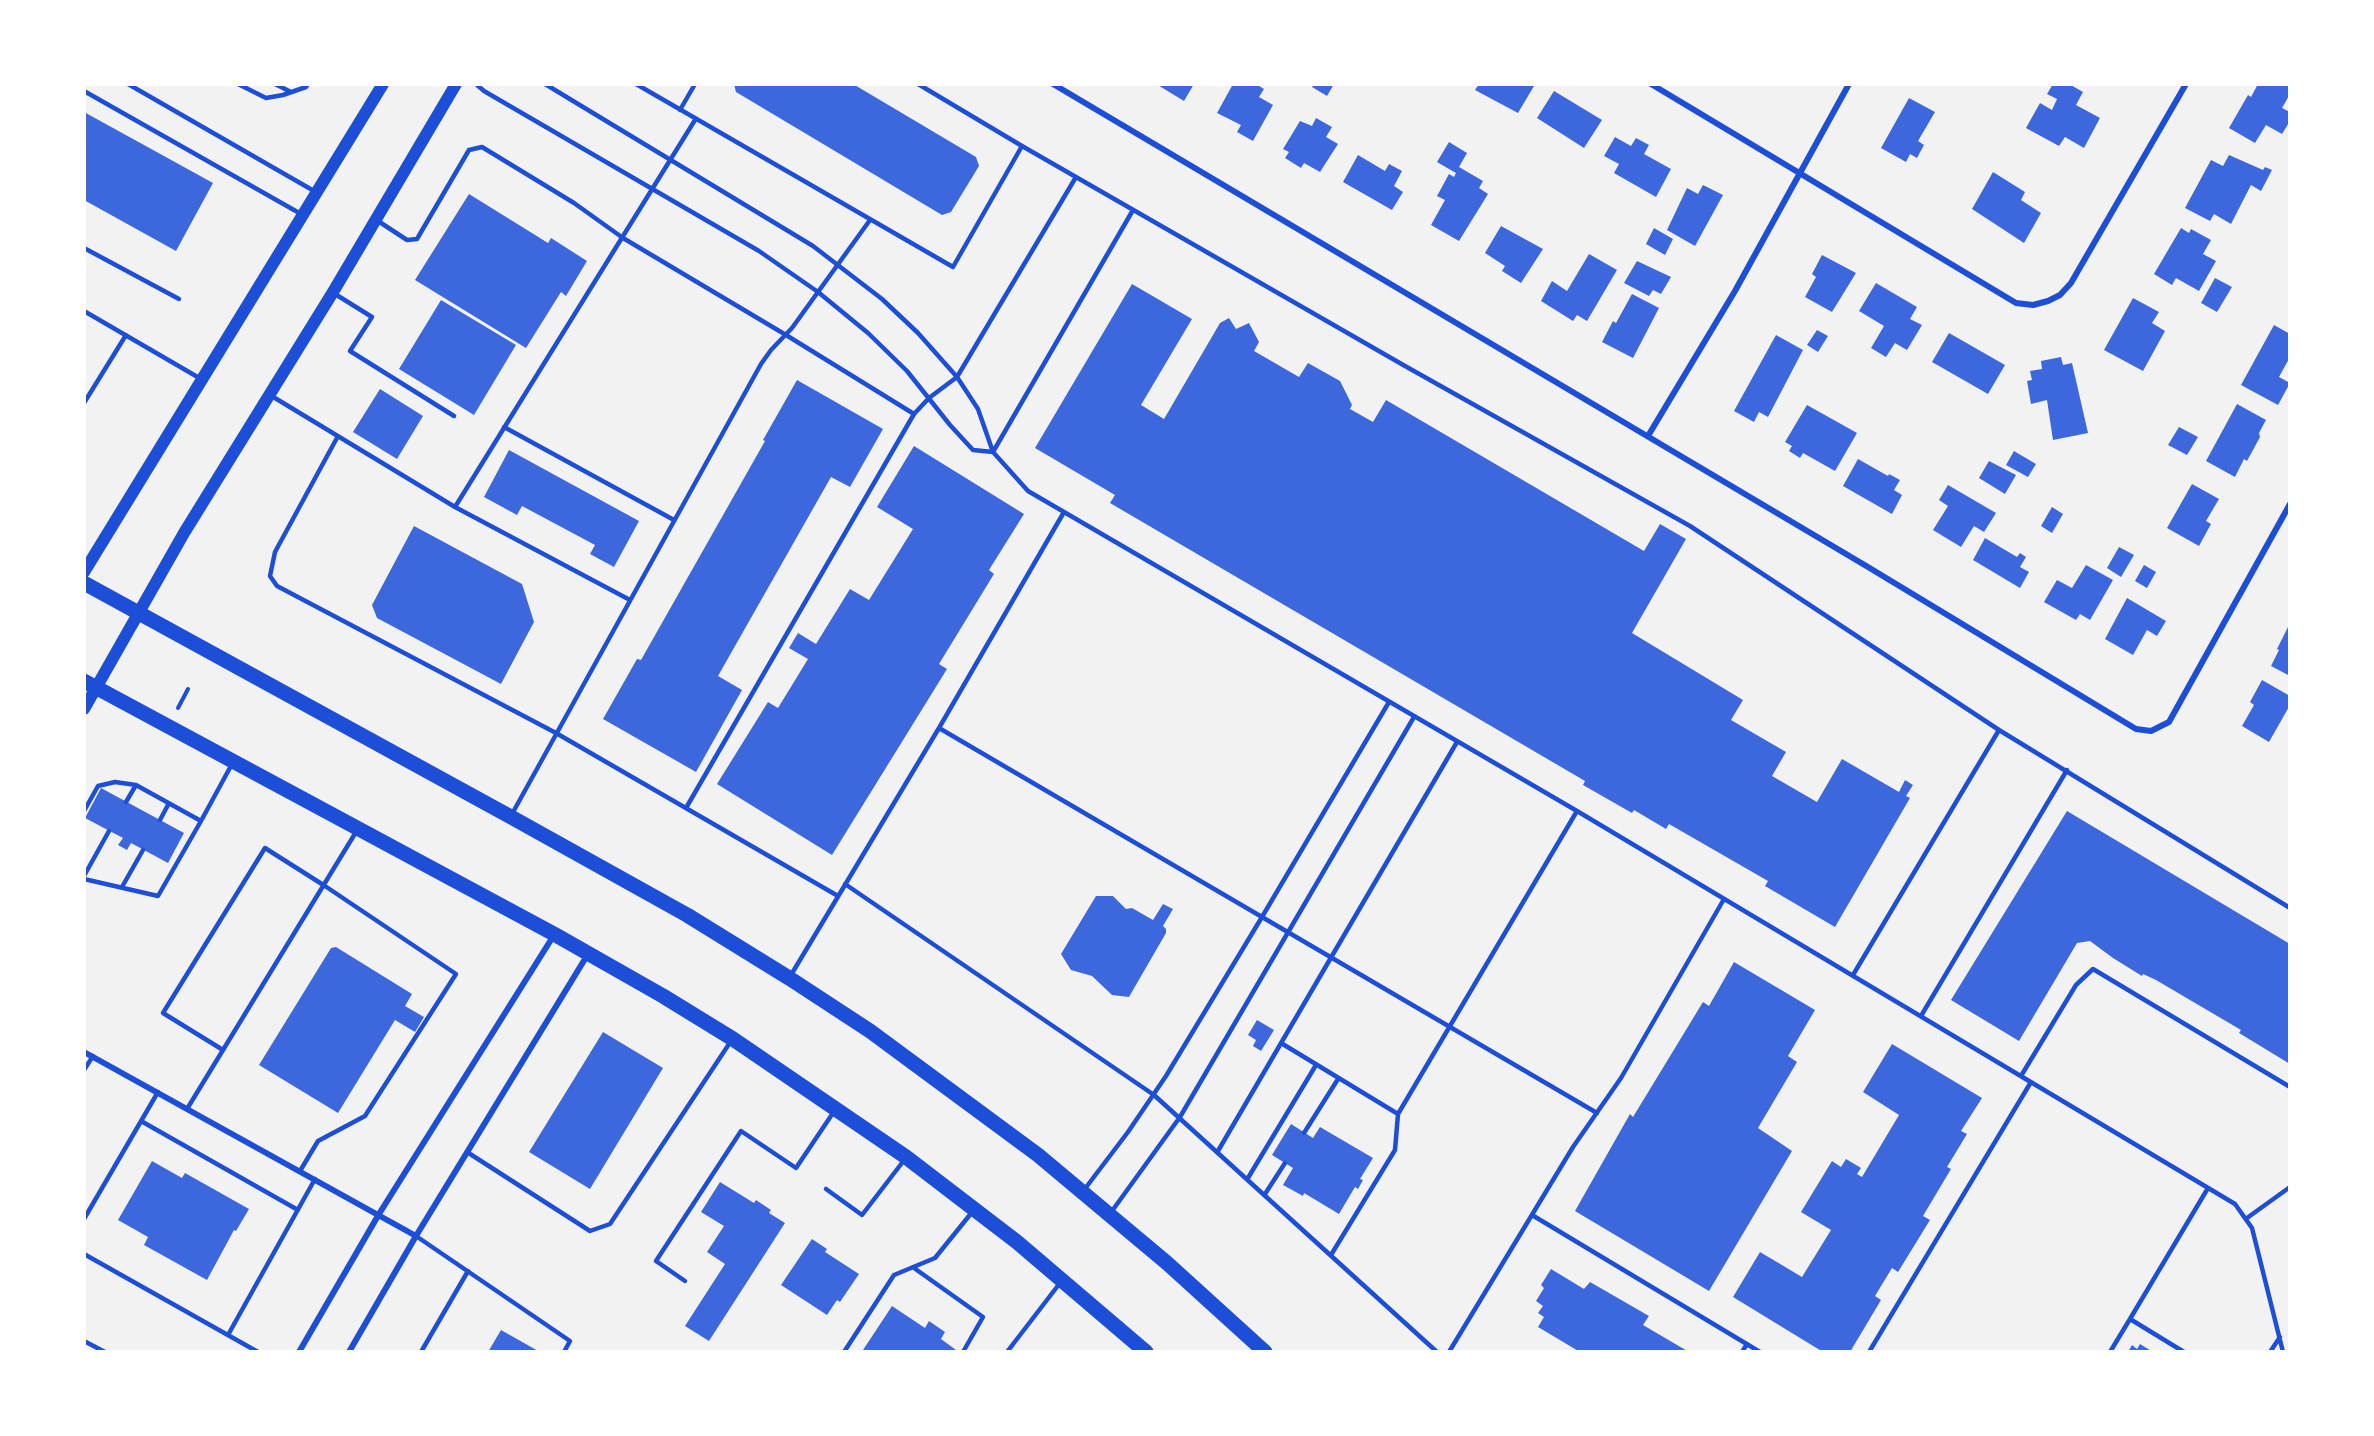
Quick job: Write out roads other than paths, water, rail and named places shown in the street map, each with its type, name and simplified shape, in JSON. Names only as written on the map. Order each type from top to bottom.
[{"type":"main road","points":[[84,572],[383,84]]},
{"type":"main road","points":[[84,709],[90,685],[138,614],[183,533],[333,292],[456,84]]},
{"type":"main road","points":[[84,583],[687,915],[789,978],[870,1031],[973,1105],[1110,1214],[1265,1352]]},
{"type":"main road","points":[[90,685],[554,934],[733,1039],[906,1157],[1063,1280],[1146,1352]]},
{"type":"street","points":[[1053,84],[1490,345],[1648,436],[2136,729],[2151,731],[2169,722],[2290,504]]},
{"type":"street","points":[[1651,84],[2016,303],[2033,305],[2060,295],[2071,283],[2186,84]]},
{"type":"street","points":[[1648,436],[1735,291],[1849,84]]},
{"type":"street","points":[[299,1352],[379,1214],[554,934]]},
{"type":"street","points":[[348,1352],[416,1236],[589,954]]},
{"type":"street","points":[[84,1052],[416,1236]]},
{"type":"lane","points":[[128,84],[317,193]]},
{"type":"lane","points":[[238,84],[266,98],[291,92],[308,84]]},
{"type":"lane","points":[[275,84],[291,92]]},
{"type":"lane","points":[[476,84],[483,91],[759,252],[818,292],[868,333],[907,371],[950,425],[974,450],[993,452]]},
{"type":"lane","points":[[545,84],[813,246],[882,299],[918,333],[957,377],[978,408],[993,452],[1028,491],[1577,811],[2235,1204],[2252,1228],[2283,1352]]},
{"type":"lane","points":[[636,84],[953,267],[1022,147]]},
{"type":"lane","points":[[680,110],[695,84]]},
{"type":"lane","points":[[918,84],[1022,147],[1690,526],[1999,730],[2290,908]]},
{"type":"lane","points":[[84,91],[303,215]]},
{"type":"lane","points":[[455,507],[695,120]]},
{"type":"lane","points":[[375,220],[407,240],[417,239],[470,150],[482,147],[574,203],[623,238],[786,334],[914,414]]},
{"type":"lane","points":[[686,808],[914,414],[929,398],[957,377],[1076,177]]},
{"type":"lane","points":[[993,452],[1133,210]]},
{"type":"lane","points":[[511,817],[761,364],[818,292],[870,220]]},
{"type":"lane","points":[[84,248],[179,299]]},
{"type":"lane","points":[[333,292],[372,317],[350,351],[454,416]]},
{"type":"lane","points":[[84,311],[201,379]]},
{"type":"lane","points":[[84,403],[126,335]]},
{"type":"lane","points":[[270,394],[455,507],[630,600]]},
{"type":"lane","points":[[504,427],[674,520]]},
{"type":"lane","points":[[338,436],[275,552],[270,576],[277,586],[556,733],[838,896]]},
{"type":"lane","points":[[789,978],[939,728],[1064,512]]},
{"type":"lane","points":[[1083,1192],[1154,1095],[1389,702]]},
{"type":"lane","points":[[1110,1214],[1180,1117],[1414,717]]},
{"type":"lane","points":[[939,728],[1597,1113]]},
{"type":"lane","points":[[1853,975],[1999,730]]},
{"type":"lane","points":[[1218,1151],[1457,742]]},
{"type":"lane","points":[[109,831],[84,877],[158,896],[233,761]]},
{"type":"lane","points":[[1921,1016],[2067,770]]},
{"type":"lane","points":[[84,811],[99,786],[115,782],[136,785],[201,821]]},
{"type":"lane","points":[[126,802],[136,785]]},
{"type":"lane","points":[[160,820],[169,803]]},
{"type":"lane","points":[[1331,1255],[1395,1150],[1398,1114],[1577,811]]},
{"type":"lane","points":[[187,1109],[325,886],[358,828]]},
{"type":"lane","points":[[223,1050],[163,1013],[265,848],[456,974],[365,1116],[318,1141],[300,1171]]},
{"type":"lane","points":[[122,887],[143,850]]},
{"type":"lane","points":[[845,884],[1154,1095],[1437,1352]]},
{"type":"lane","points":[[1449,1352],[1532,1215],[1621,1078],[1724,899]]},
{"type":"lane","points":[[2021,1076],[2076,985],[2093,969],[2290,1087]]},
{"type":"lane","points":[[467,1152],[590,1231],[610,1224],[733,1039]]},
{"type":"lane","points":[[1281,1043],[1398,1114]]},
{"type":"lane","points":[[84,1070],[93,1056]]},
{"type":"lane","points":[[1248,1179],[1316,1065]]},
{"type":"lane","points":[[1304,1133],[1338,1079]]},
{"type":"lane","points":[[1869,1352],[2031,1082]]},
{"type":"lane","points":[[84,1219],[158,1092]]},
{"type":"lane","points":[[685,1281],[656,1262],[741,1131],[796,1168],[837,1108]]},
{"type":"lane","points":[[141,1121],[298,1210]]},
{"type":"lane","points":[[826,1189],[862,1215],[906,1157]]},
{"type":"lane","points":[[1265,1194],[1285,1163]]},
{"type":"lane","points":[[228,1335],[315,1179]]},
{"type":"lane","points":[[2247,1218],[2290,1187]]},
{"type":"lane","points":[[2110,1352],[2208,1188]]},
{"type":"lane","points":[[844,1352],[894,1275],[935,1258],[974,1209]]},
{"type":"lane","points":[[1532,1215],[1760,1352]]},
{"type":"lane","points":[[416,1236],[570,1341],[564,1352]]},
{"type":"lane","points":[[84,1254],[258,1352]]},
{"type":"lane","points":[[914,1268],[983,1317],[963,1352]]},
{"type":"lane","points":[[421,1352],[468,1271]]},
{"type":"lane","points":[[1009,1351],[1063,1280]]},
{"type":"lane","points":[[2130,1319],[2184,1352]]},
{"type":"lane","points":[[2270,1352],[2280,1337]]},
{"type":"lane","points":[[84,1341],[105,1352]]},
{"type":"lane","points":[[1742,1352],[1747,1344]]}]
